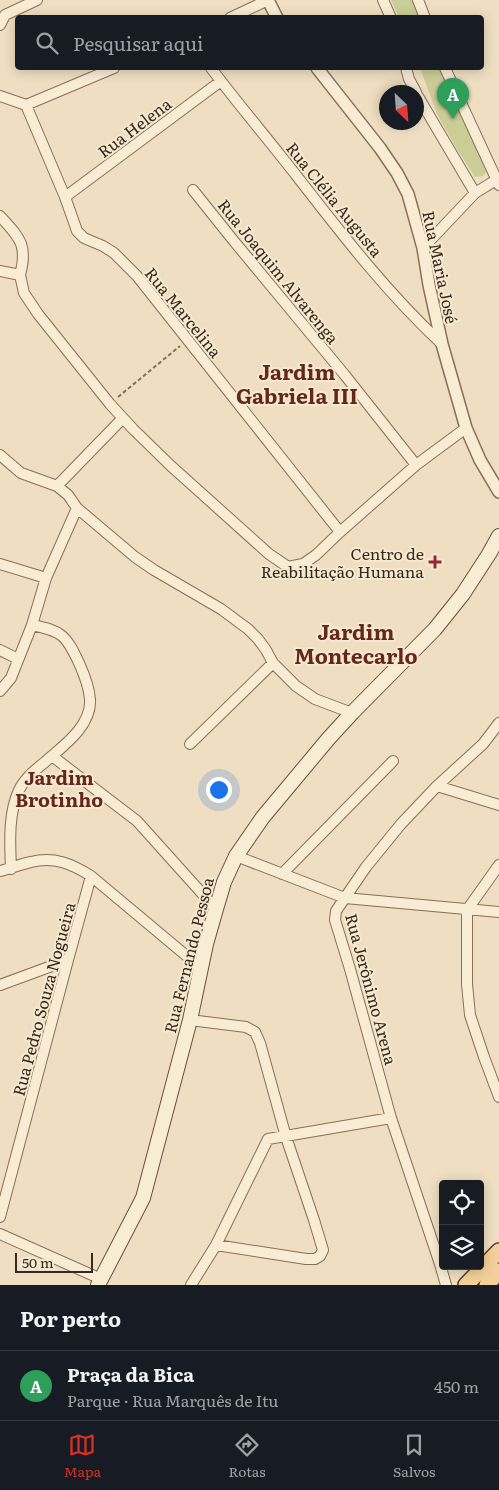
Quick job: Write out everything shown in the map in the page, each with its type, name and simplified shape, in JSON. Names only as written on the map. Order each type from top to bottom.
[{"type":"main road","name":"Rua Fernando Pessoa","points":[[100,1282],[143,1198],[190,1020],[216,909],[224,882],[236,856],[263,817],[329,738],[435,629],[463,594],[499,536]]},
{"type":"main road","points":[[466,1285],[499,1251]]},
{"type":"main road","points":[[487,1285],[499,1271]]},
{"type":"street","points":[[0,25],[3,11],[37,0]]},
{"type":"street","points":[[236,15],[268,0],[275,15]]},
{"type":"street","points":[[383,0],[389,15]]},
{"type":"street","points":[[418,0],[424,15]]},
{"type":"street","points":[[0,96],[26,105],[109,70]]},
{"type":"street","name":"Rua Clélia Augusta","points":[[212,70],[392,294],[442,344]]},
{"type":"street","name":"Rua Maria José","points":[[319,70],[380,148],[408,194],[423,248],[442,344],[466,428],[480,460],[499,492]]},
{"type":"street","points":[[407,70],[412,85]]},
{"type":"street","points":[[423,248],[475,192],[498,182],[446,70]]},
{"type":"street","name":"Rua Helena","points":[[66,197],[220,80]]},
{"type":"street","name":"Rua Marcelina","points":[[26,105],[66,197],[77,231],[84,238],[114,253],[125,263],[340,532]]},
{"type":"street","points":[[424,106],[475,192]]},
{"type":"street","name":"Rua Joaquim Alvarenga","points":[[193,190],[344,374],[416,466]]},
{"type":"street","points":[[0,216],[20,240],[24,250],[20,275],[24,293],[110,404],[171,466],[280,563],[288,567],[303,564],[316,555],[416,466],[466,428]]},
{"type":"street","points":[[0,270],[20,275]]},
{"type":"street","points":[[58,486],[123,418]]},
{"type":"street","points":[[0,455],[21,472],[58,486],[68,495],[77,508],[142,561],[221,609],[248,630],[266,650],[273,663],[296,686],[315,699],[352,713]]},
{"type":"street","points":[[0,691],[10,678],[18,659],[32,625],[46,578],[77,508]]},
{"type":"street","points":[[0,564],[46,578]]},
{"type":"street","points":[[11,868],[10,826],[18,792],[30,774],[70,740],[81,727],[88,713],[90,701],[81,667],[66,638],[48,628],[32,625]]},
{"type":"street","points":[[0,650],[18,659]]},
{"type":"street","points":[[190,744],[273,663]]},
{"type":"street","name":"Rua Jerônimo Arena","points":[[446,1285],[391,1118],[335,920],[336,911],[340,904],[400,824],[437,786],[483,744],[499,723]]},
{"type":"street","points":[[52,756],[137,822],[216,909]]},
{"type":"street","points":[[282,874],[393,762]]},
{"type":"street","points":[[437,786],[499,805]]},
{"type":"street","points":[[236,856],[345,898],[499,912]]},
{"type":"street","points":[[0,871],[32,862],[48,860],[75,866],[91,876],[201,968]]},
{"type":"street","points":[[499,865],[467,910],[467,984],[470,1015],[499,1097]]},
{"type":"street","name":"Rua Pedro Souza Nogueira","points":[[0,1216],[91,876]]},
{"type":"street","points":[[0,985],[68,960]]},
{"type":"street","points":[[190,1020],[246,1027],[255,1032],[260,1043],[286,1137],[323,1250],[320,1256],[306,1259],[216,1245]]},
{"type":"street","points":[[191,1285],[216,1245],[268,1139],[391,1118]]},
{"type":"street","points":[[0,1234],[100,1282]]},
{"type":"path","points":[[110,404],[188,340]]},
{"type":"green space","points":[[391,0],[416,0],[422,15],[398,15]]},
{"type":"green space","points":[[421,70],[443,70],[488,170],[483,176],[475,177],[437,114]]},
{"type":"place","name":"Praça da Bica","points":[[453,119]]},
{"type":"place","name":"Centro de Reabilitação Humana","points":[[435,562]]},
{"type":"district","name":"Jardim Gabriela III","points":[[297,382]]},
{"type":"district","name":"Jardim Montecarlo","points":[[356,642]]},
{"type":"district","name":"Jardim Brotinho","points":[[59,788]]}]
